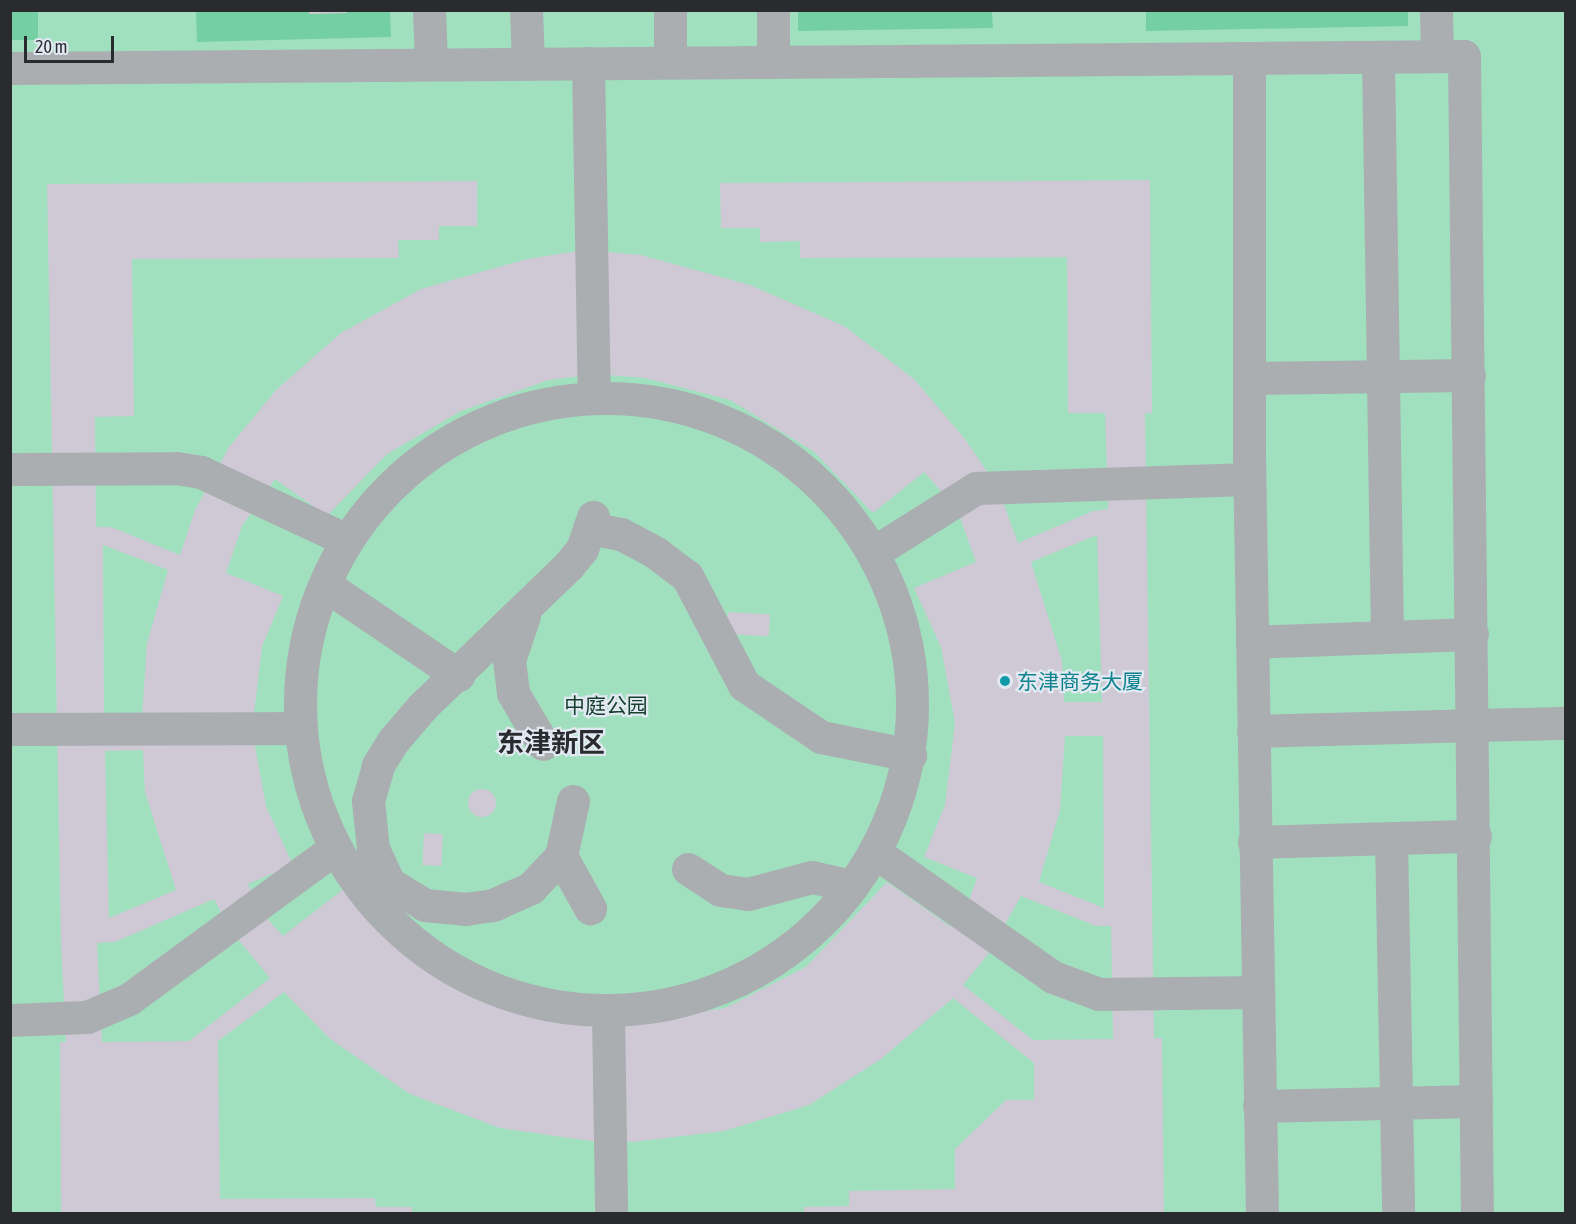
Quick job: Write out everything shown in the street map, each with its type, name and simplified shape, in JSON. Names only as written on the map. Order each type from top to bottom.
[{"type":"street","points":[[429,10],[431,63]]},
{"type":"street","points":[[526,10],[528,63]]},
{"type":"street","points":[[669,62],[670,10]]},
{"type":"street","points":[[773,10],[773,62]]},
{"type":"street","points":[[1436,10],[1437,56]]},
{"type":"street","points":[[10,68],[1464,56],[1474,725],[1477,1214]]},
{"type":"street","points":[[1378,57],[1387,637]]},
{"type":"street","points":[[1249,58],[1249,480],[1262,1214]]},
{"type":"street","points":[[588,63],[594,396]]},
{"type":"street","points":[[1249,378],[1469,375]]},
{"type":"street","points":[[594,396],[677,405],[756,435],[823,486],[874,552],[910,650],[910,755],[876,853],[827,918],[764,968],[689,1000],[608,1011],[525,1000],[448,968],[383,916],[334,849],[309,790],[298,728],[306,630],[325,585],[345,539],[410,466],[496,416],[594,396]]},
{"type":"street","points":[[10,469],[176,468],[201,472],[345,539]]},
{"type":"street","points":[[874,552],[976,488],[1249,480]]},
{"type":"street","points":[[573,801],[561,856],[531,888],[493,905],[466,909],[425,905],[389,883],[373,849],[368,801],[378,765],[422,707],[527,609],[582,549],[591,522],[621,534],[656,553],[687,576],[744,685],[821,737],[910,755]]},
{"type":"street","points":[[325,585],[458,675]]},
{"type":"street","points":[[527,609],[509,660],[513,693],[543,744]]},
{"type":"street","points":[[1252,642],[1472,634]]},
{"type":"street","points":[[1253,731],[1566,723]]},
{"type":"street","points":[[10,729],[298,728]]},
{"type":"street","points":[[1254,842],[1474,836]]},
{"type":"street","points":[[1391,839],[1398,1214]]},
{"type":"street","points":[[10,1020],[87,1017],[129,999],[334,849]]},
{"type":"street","points":[[876,853],[1053,977],[1099,994],[1257,992]]},
{"type":"street","points":[[561,856],[590,909]]},
{"type":"street","points":[[688,869],[720,890],[748,894],[812,877],[852,886]]},
{"type":"street","points":[[608,1011],[611,1214]]},
{"type":"street","points":[[1259,1106],[1476,1101]]},
{"type":"green space","name":"中庭公园","points":[[10,11],[1565,11],[1565,1213],[10,1213]]},
{"type":"green space","points":[[10,11],[38,11],[38,40],[10,40]]},
{"type":"green space","points":[[196,11],[390,11],[391,37],[197,42]]},
{"type":"green space","points":[[798,11],[992,11],[993,28],[798,31]]},
{"type":"green space","points":[[1146,11],[1408,11],[1408,26],[1146,31]]},
{"type":"building","points":[[309,10],[347,10],[347,13],[309,14]]},
{"type":"building","name":"东津商务大厦","points":[[1150,180],[1152,413],[1145,413],[1154,1038],[1162,1038],[1164,1214],[804,1214],[804,1207],[849,1206],[849,1191],[955,1189],[955,1149],[1006,1100],[1034,1100],[1034,1063],[953,998],[881,1059],[809,1105],[724,1131],[633,1142],[598,1142],[500,1128],[410,1094],[330,1039],[284,992],[218,1041],[220,1199],[375,1198],[376,1207],[412,1207],[412,1214],[61,1214],[60,1042],[66,1042],[61,945],[47,184],[477,181],[477,226],[439,226],[439,240],[398,240],[399,258],[132,259],[134,416],[95,417],[96,527],[111,527],[180,555],[195,510],[229,447],[276,390],[341,333],[421,289],[527,259],[585,250],[641,255],[750,285],[844,326],[914,379],[965,439],[998,488],[1018,543],[1093,511],[1108,509],[1105,413],[1068,413],[1067,257],[800,258],[800,241],[760,242],[760,228],[721,228],[720,183]],"holes":[[[597,374],[645,378],[730,400],[813,451],[873,513],[924,472],[957,509],[976,562],[914,588],[941,647],[955,723],[945,805],[924,857],[977,878],[967,906],[951,927],[887,882],[806,967],[725,1008],[616,1025],[508,1008],[425,968],[346,887],[283,936],[261,912],[248,884],[293,865],[266,806],[252,730],[262,647],[283,596],[226,573],[242,526],[275,479],[327,516],[387,454],[461,411],[549,380]],[[1097,535],[1102,702],[1064,702],[1062,661],[1031,562]],[[103,545],[168,570],[147,643],[142,716],[104,717]],[[1065,736],[1103,736],[1104,908],[1039,882],[1060,810]],[[143,750],[145,792],[176,890],[109,918],[105,751]],[[1021,896],[1096,926],[1111,926],[1113,1039],[1033,1040],[963,985],[989,953]],[[214,899],[231,931],[270,978],[189,1041],[102,1042],[97,943],[115,942]]]},
{"type":"building","points":[[728,612],[770,614],[769,636],[727,634]]},
{"type":"building","points":[[482,789],[492,793],[496,803],[492,813],[482,817],[472,813],[468,803],[472,793]]},
{"type":"building","points":[[424,833],[443,834],[441,866],[422,865]]},
{"type":"place","name":"东津商务大厦","points":[[1005,681]]},
{"type":"district","name":"东津新区","points":[[551,743]]}]
